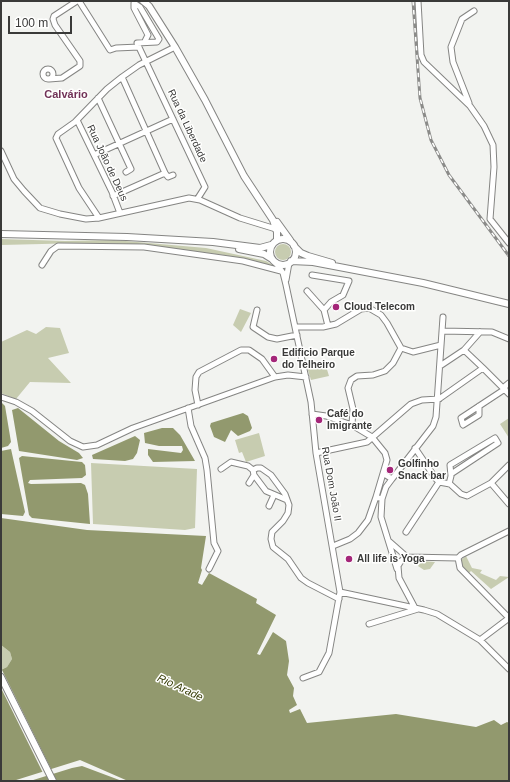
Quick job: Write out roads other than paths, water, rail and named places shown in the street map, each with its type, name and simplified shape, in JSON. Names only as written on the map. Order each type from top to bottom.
[{"type":"main road","points":[[143,1],[160,23]]},
{"type":"main road","points":[[147,1],[175,47],[244,176],[274,218],[279,230],[277,240]]},
{"type":"main road","points":[[265,206],[279,230],[301,253],[374,274]]},
{"type":"main road","points":[[1,234],[127,237],[260,248],[271,245],[277,240],[284,239],[292,244],[295,254],[290,262]]},
{"type":"main road","points":[[180,241],[260,253],[281,264],[290,262],[313,262],[430,285],[509,304]]},
{"type":"main road","points":[[271,245],[270,252],[274,261]]},
{"type":"main road","points":[[1,676],[53,781]]},
{"type":"street","points":[[62,78],[53,74],[49,69],[44,71],[43,76],[49,79],[62,78],[80,66],[80,62],[55,25],[54,16],[78,1],[110,50],[116,48],[139,47],[137,43],[145,41],[157,42],[159,39],[140,7],[134,3],[134,8],[148,35],[145,41]]},
{"type":"street","points":[[418,1],[421,55],[424,62],[470,106],[484,126],[493,145],[494,167],[490,219],[509,243]]},
{"type":"street","points":[[470,106],[453,62],[451,47],[462,19],[474,11]]},
{"type":"street","name":"Rua da Liberdade","points":[[139,47],[147,61],[205,187],[199,199]]},
{"type":"street","points":[[99,218],[79,188],[56,138],[58,134],[78,120],[98,98],[122,77],[147,61],[175,47]]},
{"type":"street","points":[[49,79],[53,74]]},
{"type":"street","points":[[122,77],[165,173],[168,178],[173,175]]},
{"type":"street","points":[[98,98],[131,169],[126,172]]},
{"type":"street","points":[[94,155],[173,119]]},
{"type":"street","name":"Rua João de Deus","points":[[78,120],[120,213]]},
{"type":"street","points":[[1,151],[14,179],[40,208],[60,214],[86,219],[99,218],[189,198],[199,199],[234,216],[279,230]]},
{"type":"street","points":[[113,196],[165,173]]},
{"type":"street","points":[[42,265],[51,251],[58,246],[122,247],[163,249],[198,256],[243,261],[281,271]]},
{"type":"street","points":[[274,261],[281,271],[286,285]]},
{"type":"street","points":[[286,285],[290,262]]},
{"type":"street","points":[[312,274],[349,281],[343,295],[331,302],[324,310]]},
{"type":"street","name":"Rua Dom João II","points":[[286,285],[306,377],[316,453],[340,592],[329,653],[319,672],[303,678]]},
{"type":"street","points":[[307,291],[324,310],[328,326]]},
{"type":"street","points":[[295,327],[328,326],[336,324],[361,309],[369,308],[387,323],[401,348],[413,352],[441,345]]},
{"type":"street","points":[[257,310],[253,327],[268,337],[277,339],[296,336]]},
{"type":"street","points":[[333,546],[350,539],[358,533],[368,520],[386,487],[433,426],[439,399],[443,317]]},
{"type":"street","points":[[442,331],[492,332],[509,339]]},
{"type":"street","points":[[440,366],[464,350],[480,332]]},
{"type":"street","points":[[352,425],[353,409],[348,388],[351,380],[357,376],[373,375],[385,371],[393,363],[401,348]]},
{"type":"street","points":[[198,405],[195,390],[196,377],[199,372],[241,350],[249,350],[262,359],[275,377]]},
{"type":"street","points":[[464,350],[509,394]]},
{"type":"street","points":[[316,453],[367,442],[411,404],[422,400],[439,399],[483,368]]},
{"type":"street","points":[[1,397],[16,402],[32,411],[70,441],[83,447],[97,445],[133,428],[275,377],[288,375],[306,377]]},
{"type":"street","points":[[479,406],[509,384]]},
{"type":"street","points":[[188,408],[191,426],[205,458],[214,543],[218,552],[209,569]]},
{"type":"street","points":[[312,414],[326,416],[352,425],[372,437],[386,455],[387,463],[379,498],[381,517],[399,578],[417,608]]},
{"type":"street","points":[[449,484],[451,474],[450,466],[495,438],[498,443],[451,474]]},
{"type":"street","points":[[416,448],[432,475],[439,482],[449,484],[467,496],[491,483],[509,465]]},
{"type":"street","points":[[221,469],[231,462],[248,466],[261,489],[287,500]]},
{"type":"street","points":[[245,472],[262,468],[279,484],[287,500],[289,506],[288,513],[272,532],[271,539],[273,547],[288,559],[301,578],[339,599]]},
{"type":"street","points":[[249,482],[252,471]]},
{"type":"street","points":[[384,474],[392,479]]},
{"type":"street","points":[[406,532],[439,482]]},
{"type":"street","points":[[491,483],[509,504]]},
{"type":"street","points":[[269,506],[274,495]]},
{"type":"street","points":[[397,571],[401,561],[407,557],[458,558],[465,552],[509,531]]},
{"type":"street","points":[[389,542],[407,557]]},
{"type":"street","points":[[458,558],[460,568],[509,618],[480,640]]},
{"type":"street","points":[[340,592],[417,608],[437,614],[480,640],[509,669]]},
{"type":"street","points":[[369,624],[417,608]]},
{"type":"water","points":[[1,402],[5,406],[11,442],[8,446],[1,448]]},
{"type":"water","points":[[18,408],[59,441],[79,453],[83,458],[77,460],[19,451],[12,410]]},
{"type":"water","points":[[243,413],[248,416],[252,428],[250,431],[238,436],[231,430],[225,442],[214,437],[210,426],[211,423]]},
{"type":"water","points":[[162,428],[173,428],[180,435],[195,461],[153,462],[148,455],[148,449],[181,453],[183,450],[182,446],[159,446],[145,443],[144,433]]},
{"type":"water","points":[[135,436],[140,440],[137,453],[133,459],[125,461],[93,459],[92,455]]},
{"type":"water","points":[[11,449],[25,512],[23,516],[1,514],[1,451]]},
{"type":"water","points":[[22,456],[82,462],[85,465],[86,475],[82,478],[30,480],[28,483],[81,483],[85,485],[88,494],[90,524],[32,518],[29,515],[19,458]]},
{"type":"water","name":"Rio Arade","points":[[1,518],[87,530],[206,536],[201,568],[202,570],[198,583],[202,585],[209,573],[257,599],[256,603],[276,615],[257,654],[260,655],[273,632],[286,641],[289,661],[287,675],[294,688],[293,696],[297,705],[289,710],[290,713],[300,709],[307,723],[396,714],[476,727],[494,720],[501,725],[507,722],[509,723],[509,781],[128,781],[80,760],[13,781],[1,781],[1,670],[7,667],[12,659],[10,652],[1,645]]},
{"type":"water","points":[[82,766],[122,781],[30,781],[72,768]]},
{"type":"railway","points":[[413,1],[420,98],[431,140],[449,175],[509,256]]},
{"type":"place","name":"Cloud Telecom","points":[[336,307]]},
{"type":"place","name":"Edificio Parque do Telheiro","points":[[274,359]]},
{"type":"place","name":"Café do Imigrante","points":[[319,420]]},
{"type":"place","name":"Golfinho Snack bar","points":[[390,470]]},
{"type":"place","name":"All life is Yoga","points":[[349,559]]},
{"type":"district","name":"Calvário","points":[[66,95]]}]
